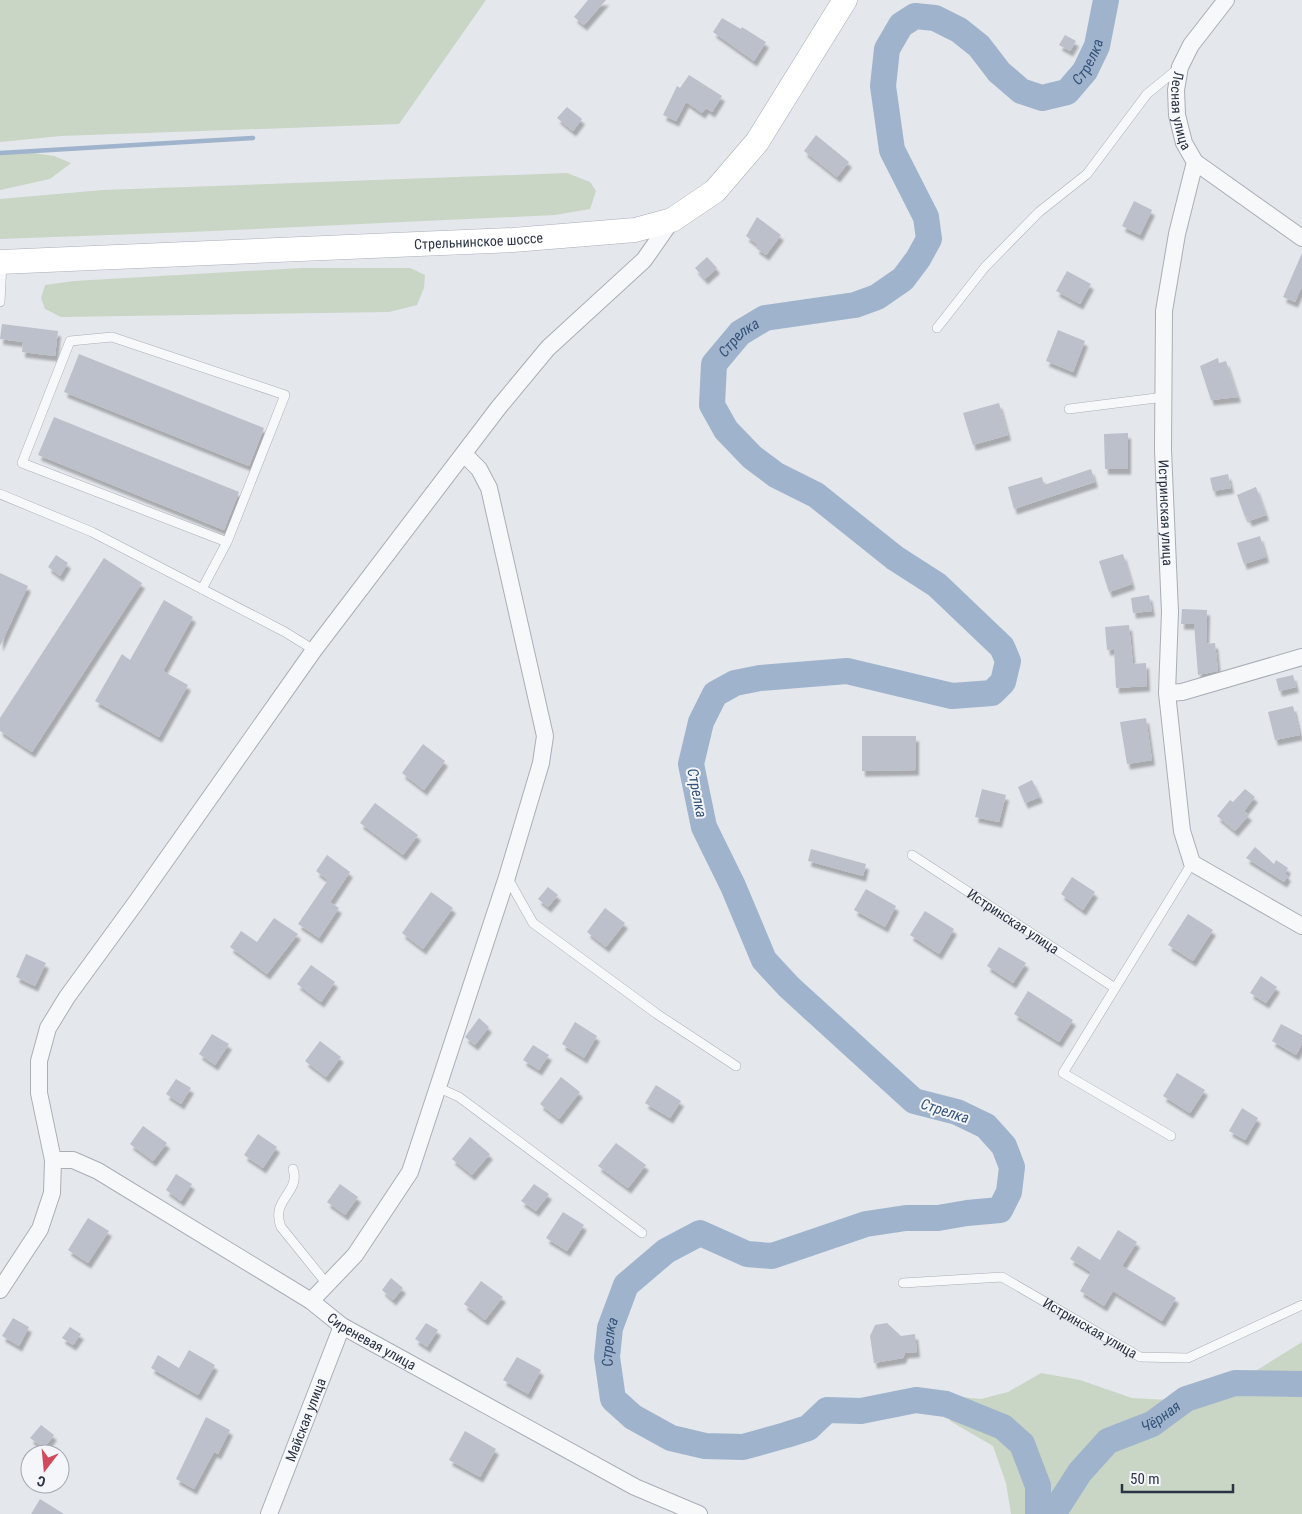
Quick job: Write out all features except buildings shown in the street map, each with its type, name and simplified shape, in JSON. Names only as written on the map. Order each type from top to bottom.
[{"type":"main road","name":"Стрельнинское шоссе","points":[[1,262],[532,238],[635,230],[672,220],[715,191],[757,142],[844,0]]},
{"type":"street","name":"Лесная улица","points":[[1226,0],[1191,45],[1180,67],[1176,90],[1177,115],[1184,143],[1194,162],[1302,238]]},
{"type":"street","name":"Истринская улица","points":[[1192,863],[1182,832],[1167,692],[1170,612],[1163,450],[1164,311],[1177,234],[1194,162]]},
{"type":"street","points":[[0,1290],[40,1229],[52,1193],[53,1160],[39,1093],[39,1061],[48,1028],[67,997],[314,650],[499,407],[548,348],[644,260],[672,220]]},
{"type":"street","points":[[311,1301],[355,1254],[410,1172],[507,877],[541,763],[546,736],[489,488],[479,469],[464,454]]},
{"type":"street","points":[[1167,692],[1182,692],[1302,657]]},
{"type":"street","points":[[1192,863],[1302,926]]},
{"type":"street","name":"Сиреневая улица","points":[[53,1160],[73,1160],[98,1171],[311,1301],[342,1326],[635,1487],[699,1514]]},
{"type":"street","name":"Майская улица","points":[[269,1514],[342,1326]]},
{"type":"lane","points":[[937,328],[985,266],[1039,212],[1087,174],[1147,94],[1180,67]]},
{"type":"lane","points":[[0,302],[1,262]]},
{"type":"lane","points":[[202,589],[227,542],[285,395],[112,337],[70,341],[22,463],[227,542]]},
{"type":"lane","points":[[1069,409],[1164,396]]},
{"type":"lane","points":[[0,494],[92,532],[285,632],[314,650]]},
{"type":"lane","name":"Истринская улица","points":[[912,855],[1115,988]]},
{"type":"lane","points":[[1171,1136],[1062,1073],[1192,863]]},
{"type":"lane","points":[[507,877],[533,923],[657,1014],[736,1066]]},
{"type":"lane","points":[[437,1087],[459,1097],[642,1233]]},
{"type":"lane","points":[[293,1169],[296,1178],[294,1186],[279,1205],[277,1218],[280,1227],[327,1284]]},
{"type":"lane","name":"Истринская улица","points":[[903,1282],[1002,1277],[1140,1357],[1188,1358],[1302,1305]]},
{"type":"green space","points":[[0,0],[486,0],[399,124],[61,136],[0,142]]},
{"type":"green space","points":[[27,152],[54,156],[71,163],[50,179],[0,190],[0,153]]},
{"type":"green space","points":[[567,173],[590,182],[596,191],[590,209],[555,215],[0,239],[0,199],[103,190]]},
{"type":"green space","points":[[302,268],[410,268],[425,275],[424,288],[417,305],[389,312],[61,317],[45,309],[41,298],[45,285],[74,281]]},
{"type":"green space","points":[[1302,1342],[1302,1514],[1011,1514],[1006,1483],[993,1446],[950,1421],[951,1396],[981,1399],[1008,1392],[1041,1373],[1080,1380],[1132,1398],[1186,1401],[1230,1387]]},
{"type":"waterway","name":"Стрелка","points":[[1038,1514],[1038,1486],[1022,1444],[1003,1427],[946,1404],[916,1400],[861,1411],[827,1410],[808,1428],[786,1435],[743,1447],[705,1446],[671,1438],[633,1417],[613,1399],[607,1357],[610,1328],[626,1285],[666,1251],[700,1233],[747,1254],[772,1256],[866,1224],[906,1218],[938,1218],[1000,1210],[1009,1192],[1012,1167],[1004,1146],[986,1126],[957,1112],[914,1101],[789,987],[764,960],[733,886],[704,827],[691,764],[701,722],[715,694],[735,683],[760,678],[847,671],[952,696],[992,693],[1003,682],[1008,661],[1002,647],[937,585],[895,558],[816,495],[776,475],[752,457],[726,430],[712,405],[714,364],[740,333],[765,318],[855,305],[877,297],[903,279],[918,259],[929,239],[926,217],[892,150],[883,86],[887,49],[901,25],[915,16],[935,18],[959,30],[979,46],[999,72],[1021,91],[1042,98],[1067,92],[1085,71],[1097,46],[1106,0]]},
{"type":"waterway","points":[[0,153],[253,138]]},
{"type":"waterway","name":"Чёрная","points":[[1053,1514],[1080,1472],[1108,1441],[1152,1424],[1186,1399],[1235,1383],[1302,1384]]}]
